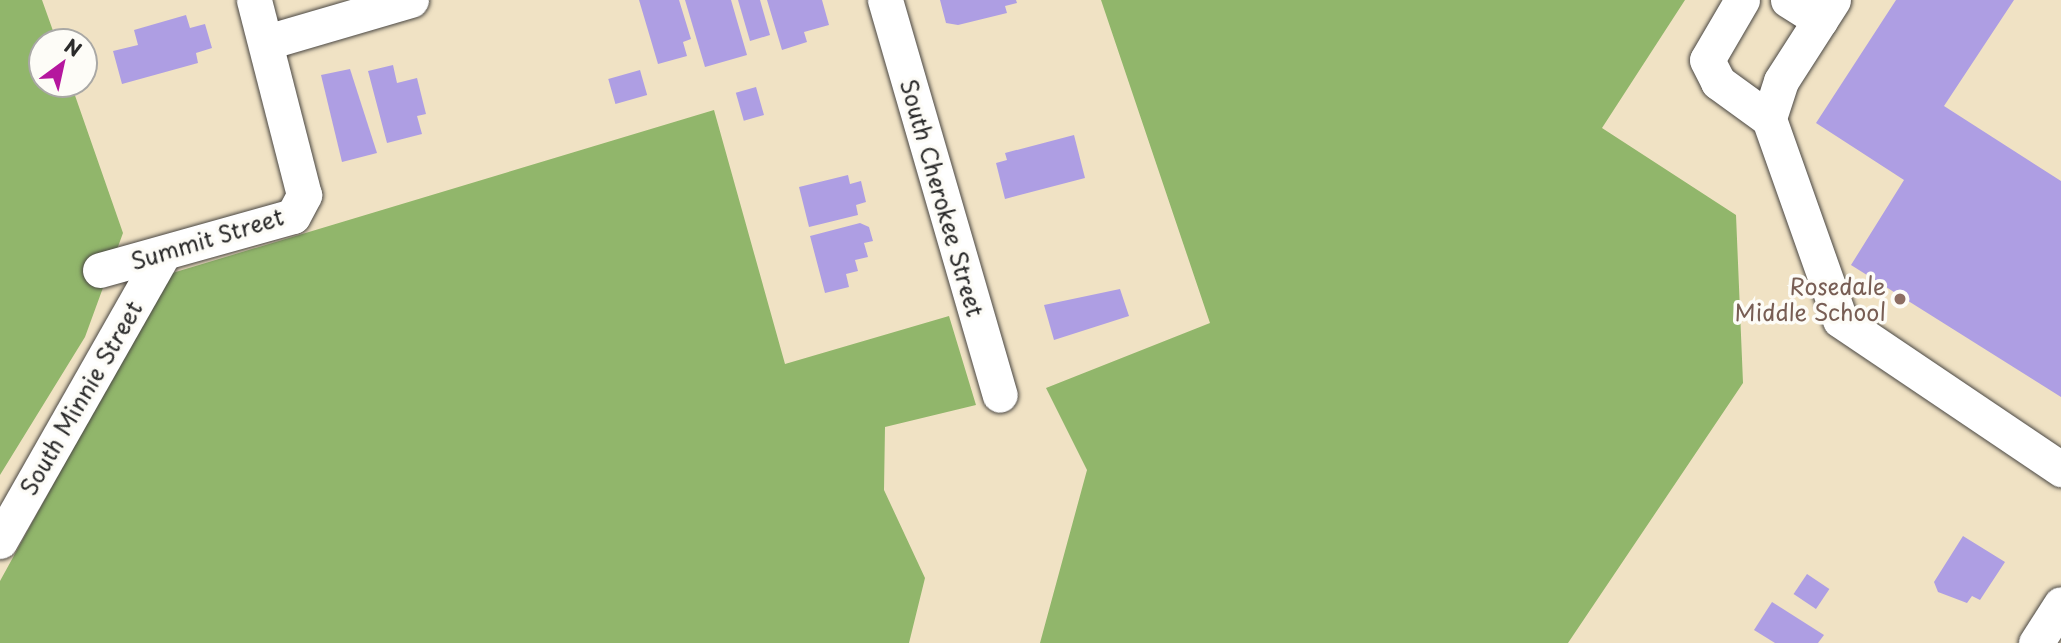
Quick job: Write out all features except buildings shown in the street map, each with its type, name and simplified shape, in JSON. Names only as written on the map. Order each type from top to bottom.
[{"type":"street","points":[[254,0],[267,42],[411,0]]},
{"type":"street","name":"South Cherokee Street","points":[[885,0],[1000,395]]},
{"type":"street","points":[[1742,0],[1707,60],[1718,82],[1769,119],[1840,320],[2061,469]]},
{"type":"street","points":[[1769,119],[1781,81],[1827,10],[1788,0]]},
{"type":"street","name":"Summit Street","points":[[100,270],[162,256],[293,216],[304,195],[267,42]]},
{"type":"street","name":"South Minnie Street","points":[[0,541],[162,256]]},
{"type":"street","points":[[2036,643],[2061,604]]},
{"type":"green space","points":[[0,0],[42,0],[52,28],[28,28],[28,98],[76,98],[123,233],[85,337],[0,475]]},
{"type":"green space","points":[[1101,0],[1685,0],[1602,128],[1736,215],[1743,383],[1568,643],[1040,643],[1087,470],[1046,388],[1210,323]]},
{"type":"green space","points":[[714,110],[785,364],[949,316],[976,405],[885,427],[884,490],[925,578],[909,643],[0,643],[0,581],[169,274]]},
{"type":"place","name":"Rosedale Middle School","points":[[1900,299]]}]
